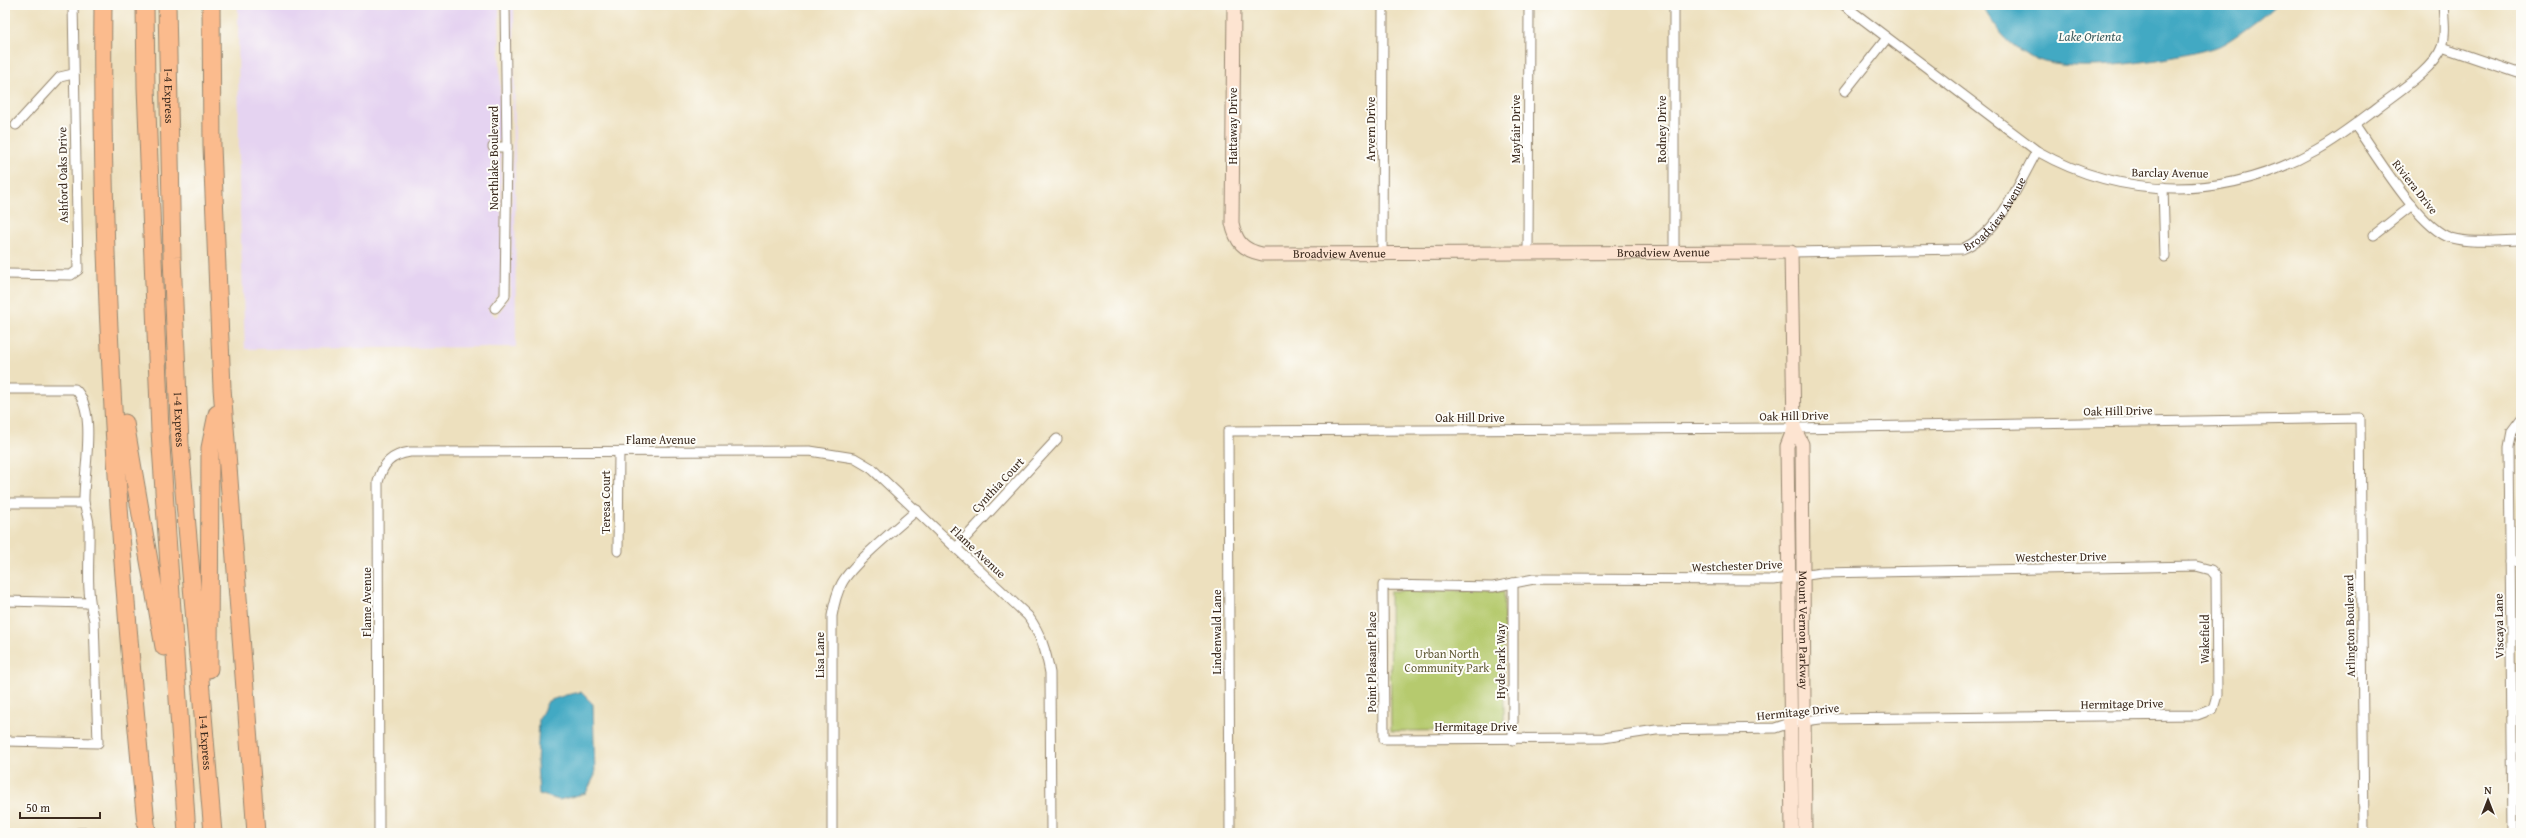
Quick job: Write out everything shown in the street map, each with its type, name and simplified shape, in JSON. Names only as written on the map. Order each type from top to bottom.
[{"type":"highway","points":[[103,5],[111,346],[120,508],[147,833]]},
{"type":"highway","name":"I-4 Express","points":[[145,5],[146,102],[159,400],[187,833]]},
{"type":"highway","name":"I-4 Express","points":[[167,5],[172,258],[180,444],[213,833]]},
{"type":"highway","points":[[211,5],[212,146],[222,388],[256,833]]},
{"type":"highway","points":[[111,346],[180,734]]},
{"type":"highway","points":[[208,769],[210,448],[222,388]]},
{"type":"street","name":"Ashford Oaks Drive","points":[[5,274],[71,275],[78,270],[73,74],[73,5]]},
{"type":"street","name":"Northlake Boulevard","points":[[495,308],[504,296],[507,147],[505,5]]},
{"type":"street","name":"Hattaway Drive","points":[[1234,5],[1232,223],[1240,245]]},
{"type":"street","name":"Arvern Drive","points":[[1382,253],[1383,5]]},
{"type":"street","name":"Mayfair Drive","points":[[1528,5],[1528,253]]},
{"type":"street","name":"Rodney Drive","points":[[1674,5],[1674,253]]},
{"type":"street","name":"Barclay Avenue","points":[[1844,5],[2037,151],[2059,163],[2100,179],[2134,186],[2209,186],[2243,181],[2278,169],[2316,150],[2355,125],[2412,80],[2430,63],[2442,47]]},
{"type":"street","points":[[2443,5],[2442,47],[2521,74]]},
{"type":"street","points":[[1845,91],[1887,38]]},
{"type":"street","points":[[16,125],[60,77],[73,74]]},
{"type":"street","name":"Riviera Drive","points":[[2355,125],[2412,205],[2431,226],[2450,238],[2474,241],[2521,240]]},
{"type":"street","points":[[493,146],[507,147]]},
{"type":"street","name":"Broadview Avenue","points":[[1240,245],[1249,252],[1262,254],[1674,253],[1962,249],[1972,245],[1992,229],[2037,151]]},
{"type":"street","points":[[2163,187],[2165,257]]},
{"type":"street","points":[[2374,234],[2412,205]]},
{"type":"street","name":"Mount Vernon Parkway","points":[[1791,252],[1794,428],[1787,446],[1797,576],[1804,721],[1805,833]]},
{"type":"street","points":[[5,389],[75,389],[81,395],[87,414],[84,503],[89,523],[89,603],[94,620],[98,743],[5,741]]},
{"type":"street","name":"Oak Hill Drive","points":[[1228,431],[1794,428],[2360,418]]},
{"type":"street","name":"Arlington Boulevard","points":[[2360,418],[2364,833]]},
{"type":"street","name":"Viscaya Lane","points":[[2513,833],[2517,707],[2510,562],[2509,447],[2512,431],[2520,420]]},
{"type":"street","name":"Lindenwald Lane","points":[[1228,431],[1230,833]]},
{"type":"street","name":"Cynthia Court","points":[[956,548],[1057,439]]},
{"type":"street","name":"Flame Avenue","points":[[379,833],[378,482],[381,469],[388,459],[398,454],[410,452],[810,451],[854,458],[871,468],[1028,616],[1039,630],[1046,651],[1050,673],[1051,833]]},
{"type":"street","name":"Teresa Court","points":[[618,551],[619,452]]},
{"type":"street","points":[[5,503],[84,503]]},
{"type":"street","name":"Lisa Lane","points":[[832,833],[832,616],[835,598],[842,583],[852,570],[917,510]]},
{"type":"street","points":[[2510,562],[2521,561]]},
{"type":"street","name":"Westchester Drive","points":[[1383,585],[1493,586],[1534,580],[1774,580],[1829,573],[2196,566],[2211,570]]},
{"type":"street","name":"Wakefield","points":[[2211,570],[2216,582],[2217,695],[2213,709]]},
{"type":"street","name":"Mount Vernon Parkway","points":[[1792,833],[1790,723],[1797,576]]},
{"type":"street","name":"Hyde Park Way","points":[[1512,740],[1513,583]]},
{"type":"street","name":"Point Pleasant Place","points":[[1383,585],[1384,739]]},
{"type":"street","points":[[5,602],[89,603]]},
{"type":"street","name":"Hermitage Drive","points":[[1384,739],[1512,740],[1603,738],[1656,730],[1775,728],[1790,723],[1804,721],[2197,715],[2213,709]]},
{"type":"street","points":[[78,833],[105,833]]},
{"type":"shaded area","points":[[238,5],[499,5],[501,141],[488,140],[487,152],[501,153],[502,284],[499,293],[488,309],[496,317],[510,296],[513,142],[510,5],[514,5],[516,347],[245,349],[239,184]]},
{"type":"green space","name":"Urban North Community Park","points":[[1390,591],[1504,591],[1504,730],[1391,731]]},
{"type":"water","name":"Lake Orienta","points":[[1981,5],[2275,5],[2265,15],[2219,46],[2179,56],[2127,64],[2074,66],[2053,64],[2036,59],[2026,54],[2010,43],[1998,30]]},
{"type":"water","points":[[581,692],[593,704],[595,775],[586,793],[559,800],[539,794],[537,764],[539,719],[548,701]]}]
